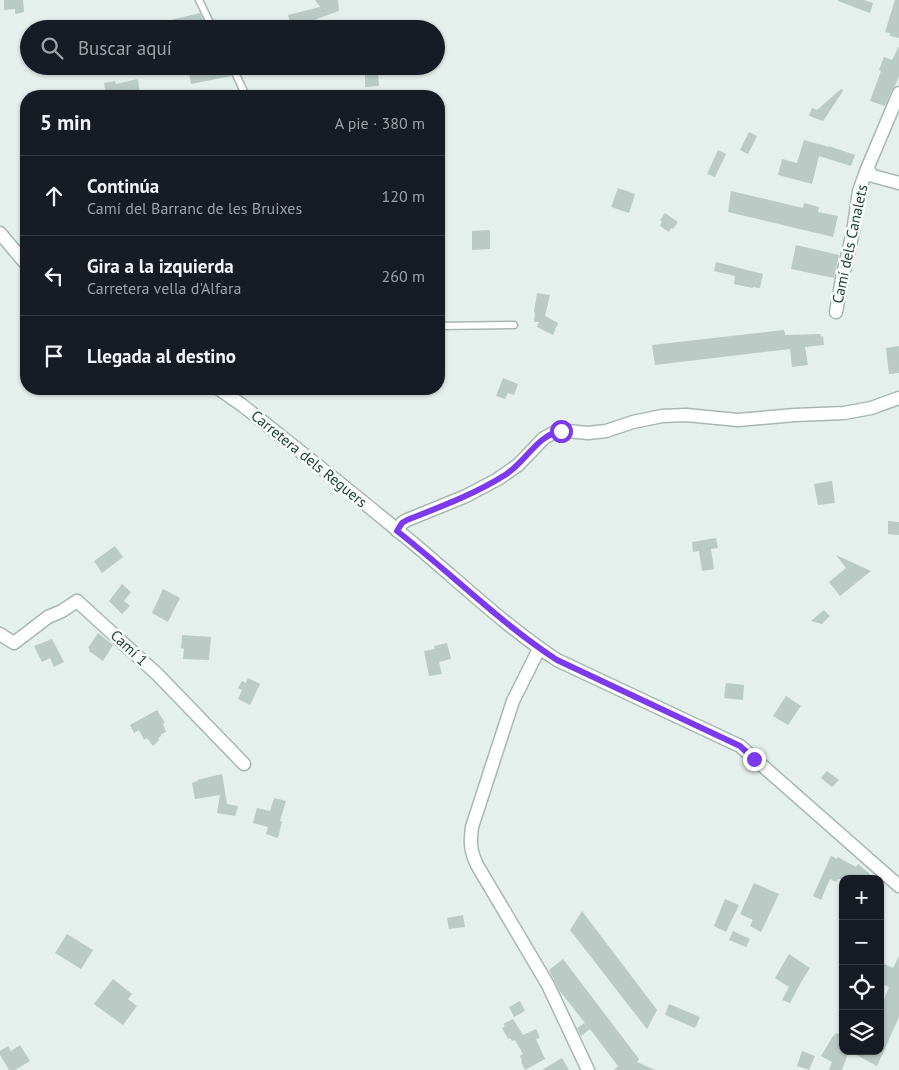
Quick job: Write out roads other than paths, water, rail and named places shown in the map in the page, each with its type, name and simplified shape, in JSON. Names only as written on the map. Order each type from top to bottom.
[{"type":"street","name":"Camí dels Canalets","points":[[836,312],[853,232],[859,191],[899,93]]},
{"type":"street","points":[[867,169],[877,177],[899,183]]},
{"type":"street","points":[[0,233],[20,257]]},
{"type":"street","name":"Carretera dels Reguers","points":[[228,395],[539,648],[557,660],[740,746],[899,886]]},
{"type":"street","points":[[397,531],[402,523],[407,520],[466,496],[498,480],[518,465],[544,438],[555,432],[567,430],[588,433],[606,432],[633,422],[662,416],[686,415],[738,420],[796,415],[838,414],[871,408],[899,398]]},
{"type":"street","name":"Camí 1","points":[[0,634],[14,643],[48,617],[62,611],[76,601],[157,674],[244,764]]},
{"type":"street","points":[[539,648],[513,701],[472,827],[470,844],[477,865],[548,985],[588,1070]]},
{"type":"lane","points":[[199,0],[209,20]]},
{"type":"lane","points":[[236,75],[243,90]]},
{"type":"lane","points":[[445,326],[514,325]]}]
